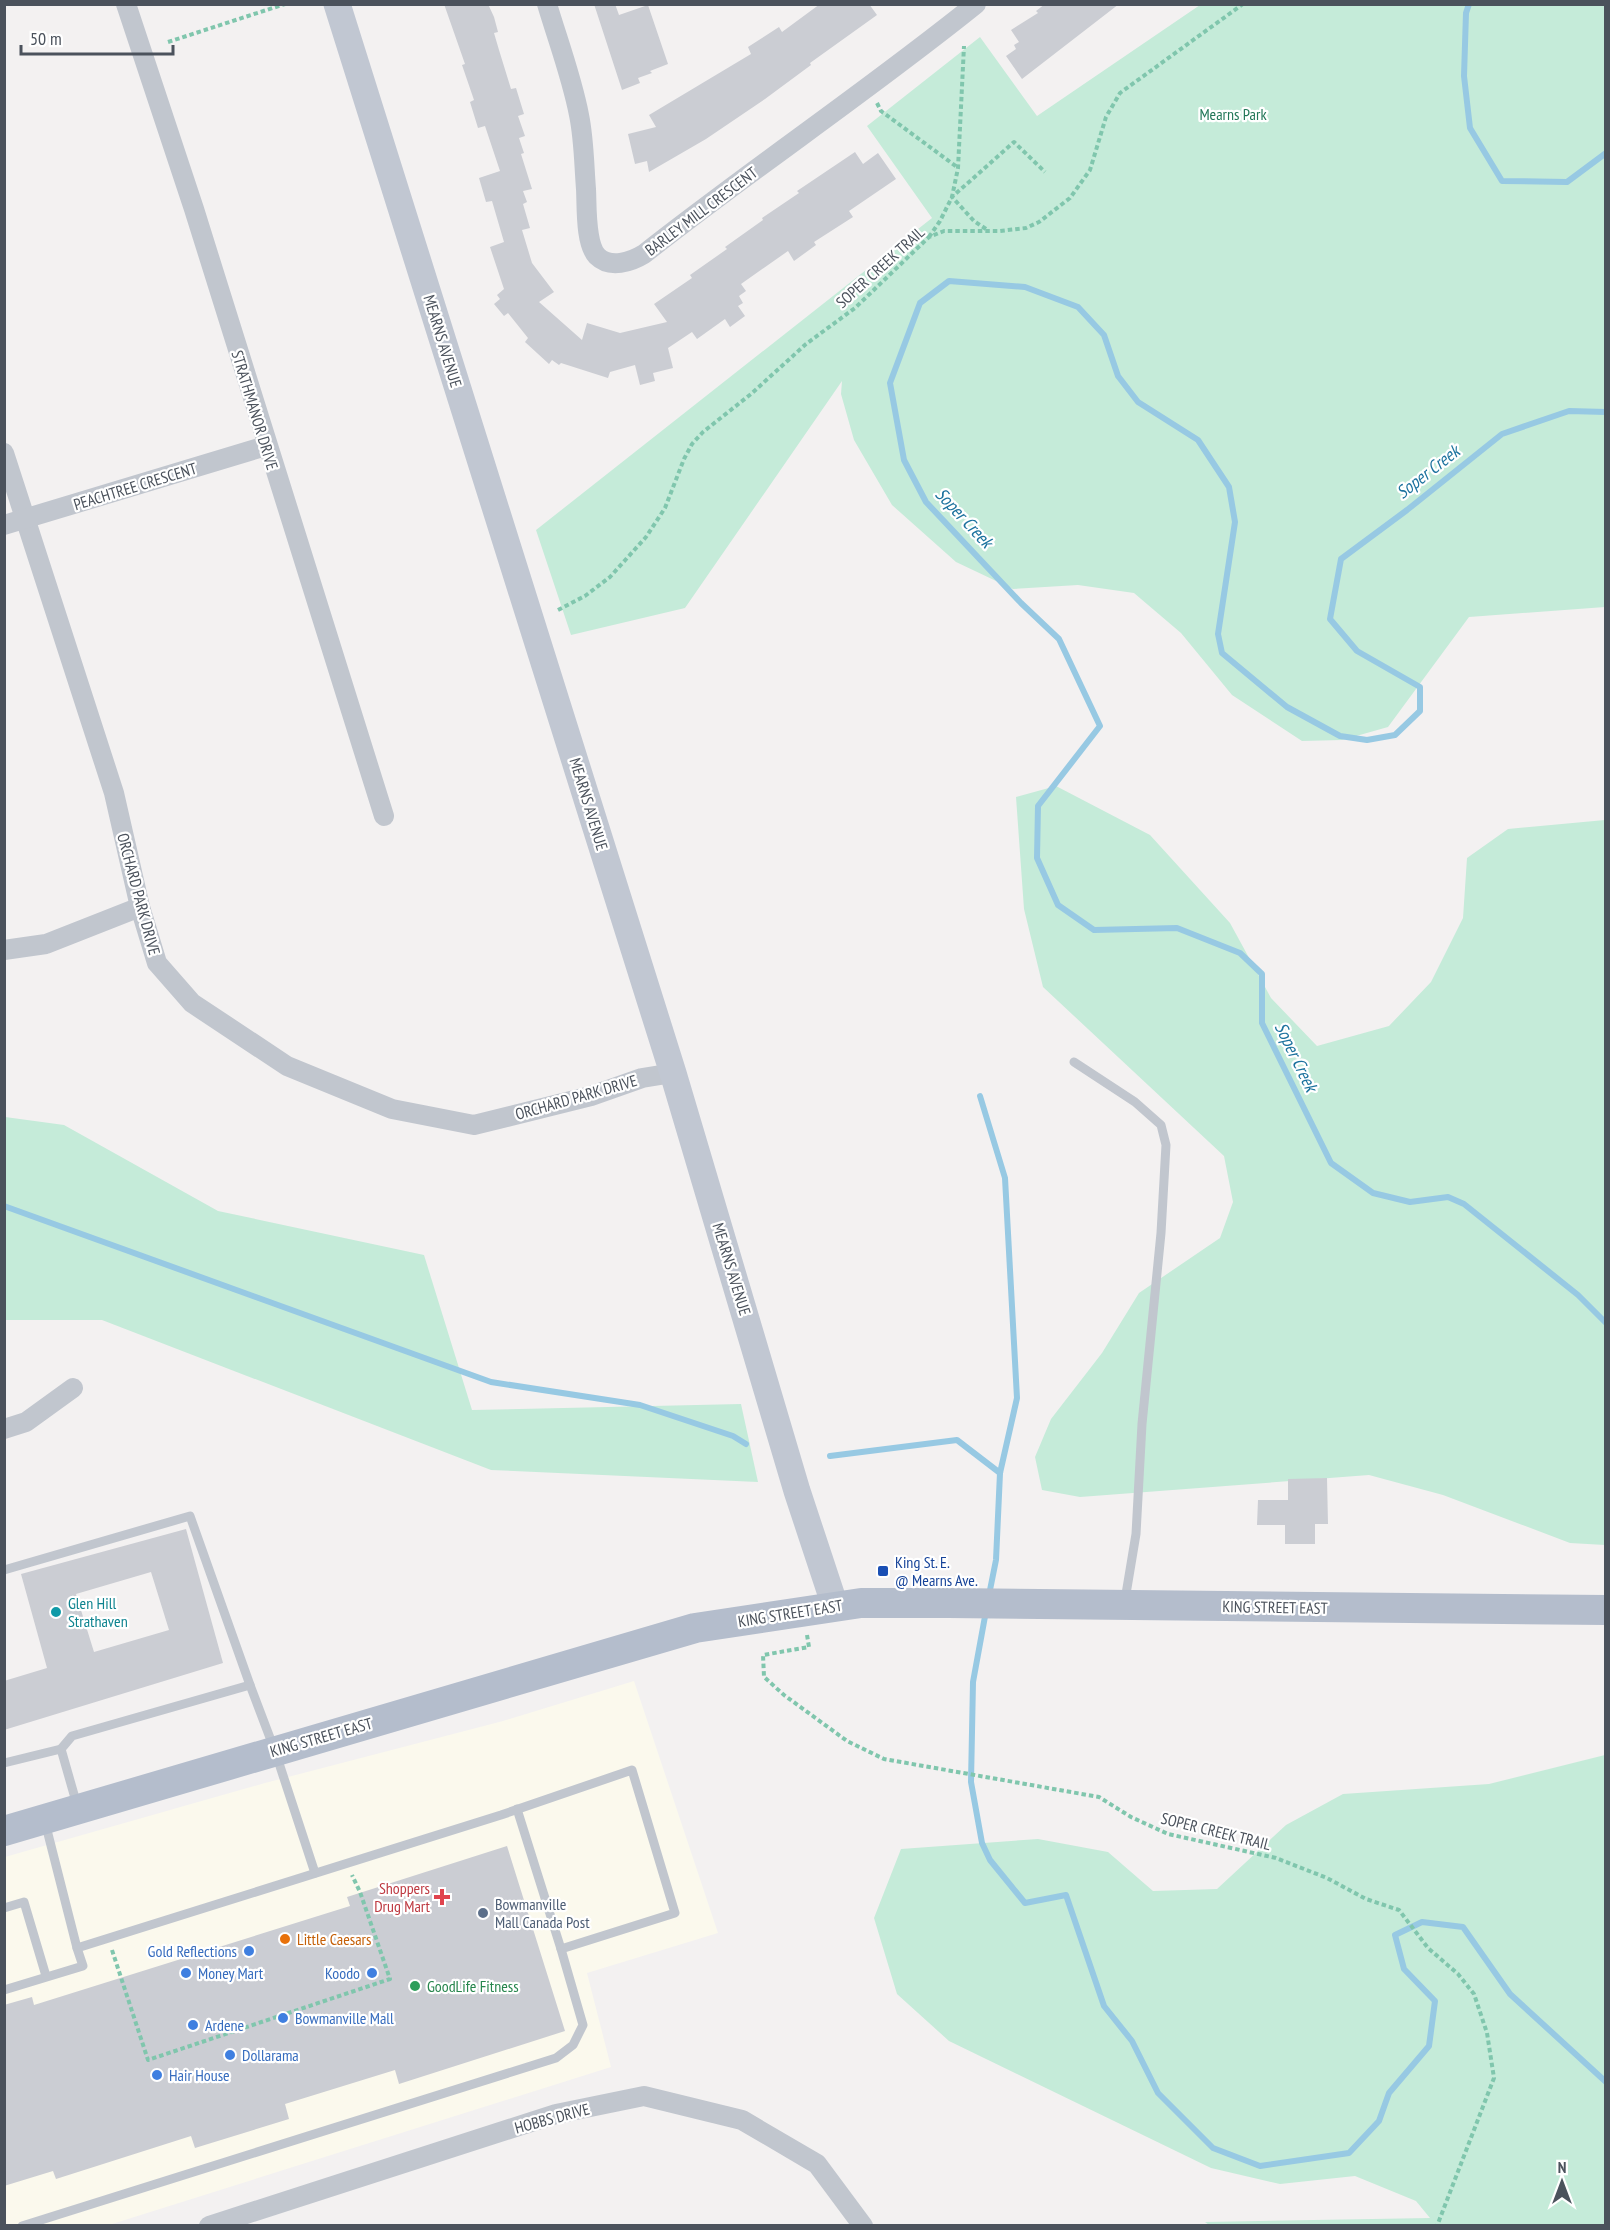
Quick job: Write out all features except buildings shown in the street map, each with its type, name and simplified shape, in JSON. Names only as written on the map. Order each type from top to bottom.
[{"type":"main road","name":"KING STREET EAST","points":[[4,1831],[695,1628],[835,1606],[861,1603],[948,1603],[1605,1610]]},
{"type":"street","name":"STRATHMANOR DRIVE","points":[[126,4],[194,209],[266,446],[384,816]]},
{"type":"street","name":"MEARNS AVENUE","points":[[337,4],[674,1073],[797,1491],[835,1606]]},
{"type":"street","name":"BARLEY MILL CRESCENT","points":[[547,4],[579,115],[590,239],[598,257],[608,262],[632,261],[644,254],[720,194],[868,89],[976,4]]},
{"type":"street","name":"PEACHTREE CRESCENT","points":[[4,525],[266,446]]},
{"type":"street","name":"ORCHARD PARK DRIVE","points":[[4,453],[114,792],[140,908],[158,963],[192,1003],[287,1066],[392,1109],[474,1125],[591,1096],[642,1078],[674,1073]]},
{"type":"street","points":[[4,950],[46,944],[140,908]]},
{"type":"street","points":[[4,1429],[26,1422],[73,1388]]},
{"type":"street","name":"HOBBS DRIVE","points":[[209,2226],[556,2114],[644,2096],[742,2120],[817,2164],[863,2226]]},
{"type":"lane","points":[[1074,1062],[1135,1102],[1161,1125],[1166,1145],[1161,1233],[1142,1424],[1136,1534],[1124,1605]]},
{"type":"lane","points":[[4,1570],[190,1516],[275,1751],[315,1873]]},
{"type":"lane","points":[[4,1763],[61,1749],[72,1736],[250,1685]]},
{"type":"lane","points":[[61,1749],[78,1810]]},
{"type":"lane","points":[[77,1948],[632,1770],[675,1913],[561,1949]]},
{"type":"lane","points":[[22,2226],[556,2058],[573,2045],[583,2025],[516,1809]]},
{"type":"lane","points":[[4,1990],[83,1966],[44,1821]]},
{"type":"lane","points":[[4,1908],[24,1902],[46,1976]]},
{"type":"path","points":[[168,42],[285,4]]},
{"type":"path","name":"SOPER CREEK TRAIL","points":[[558,610],[585,596],[610,577],[646,537],[665,508],[692,444],[703,432],[751,394],[806,344],[855,308],[929,237],[944,231],[1026,228],[1039,222],[1070,198],[1090,170],[1106,117],[1120,93],[1243,4]]},
{"type":"path","points":[[929,237],[952,197],[958,168],[964,46]]},
{"type":"path","points":[[868,89],[881,111],[958,168]]},
{"type":"path","points":[[952,197],[1014,142],[1045,172]]},
{"type":"path","points":[[952,197],[974,221],[992,231]]},
{"type":"path","name":"SOPER CREEK TRAIL","points":[[802,1612],[809,1647],[763,1655],[764,1677],[784,1695],[848,1741],[884,1759],[1099,1797],[1131,1817],[1168,1834],[1276,1858],[1327,1878],[1366,1899],[1399,1910],[1428,1948],[1458,1974],[1474,1994],[1487,2033],[1494,2078],[1437,2226]]},
{"type":"path","points":[[107,1938],[148,2060],[390,1980],[360,1892],[346,1863]]},
{"type":"shaded area","points":[[634,1681],[718,1933],[587,1973],[611,2067],[109,2225],[5,2226],[5,1857],[265,1783],[503,1721]]},
{"type":"green space","name":"Mearns Park","points":[[1200,5],[1605,5],[1605,607],[1469,617],[1388,727],[1342,740],[1302,741],[1232,695],[1181,633],[1134,593],[1078,585],[1013,589],[956,562],[892,505],[854,440],[841,394],[842,381],[685,608],[571,635],[536,530],[932,218],[867,126],[980,37],[1037,116]]},
{"type":"green space","points":[[1056,786],[1150,835],[1230,923],[1271,998],[1317,1046],[1389,1026],[1431,982],[1463,918],[1467,858],[1508,829],[1605,820],[1605,1545],[1570,1543],[1443,1495],[1369,1475],[1080,1497],[1042,1490],[1035,1457],[1051,1419],[1102,1353],[1139,1293],[1220,1238],[1233,1202],[1224,1156],[1043,987],[1024,909],[1016,797]]},
{"type":"green space","points":[[5,1117],[64,1125],[218,1211],[424,1255],[472,1410],[741,1404],[758,1482],[491,1470],[102,1320],[5,1320]]},
{"type":"green space","points":[[1605,1755],[1605,2225],[1209,2225],[1205,2222],[1430,2218],[1416,2201],[1355,2176],[1280,2184],[1211,2168],[949,2041],[897,1994],[874,1918],[901,1849],[1038,1839],[1108,1852],[1153,1891],[1217,1889],[1286,1825],[1343,1794],[1489,1784]]},
{"type":"waterway","name":"Soper Creek","points":[[1469,4],[1466,13],[1464,76],[1470,128],[1502,181],[1567,182],[1606,153]]},
{"type":"waterway","name":"Soper Creek","points":[[1606,412],[1569,411],[1502,434],[1341,559],[1330,619],[1357,651],[1420,687],[1420,711],[1395,735],[1367,740],[1340,736],[1287,707],[1222,653],[1218,634],[1235,522],[1229,487],[1198,440],[1138,402],[1118,376],[1104,335],[1078,307],[1025,287],[949,281],[920,303],[890,383],[904,460],[926,502],[1021,603],[1059,639],[1100,726],[1038,806],[1037,858],[1058,905],[1094,930],[1177,928],[1240,953],[1262,974],[1262,1023],[1331,1163],[1373,1193],[1410,1202],[1448,1197],[1464,1204],[1578,1295],[1606,1323]]},
{"type":"waterway","points":[[980,1096],[1005,1178],[1017,1398],[1000,1473],[996,1560],[989,1595]]},
{"type":"waterway","points":[[4,1206],[491,1382],[640,1405],[733,1436],[746,1444]]},
{"type":"waterway","points":[[830,1456],[957,1440],[1000,1473]]},
{"type":"waterway","points":[[986,1611],[973,1682],[971,1782],[982,1843],[990,1860],[1025,1903],[1066,1895],[1104,2006],[1132,2041],[1158,2093],[1213,2148],[1260,2166],[1349,2153],[1379,2121],[1389,2093],[1429,2046],[1435,2001],[1404,1969],[1395,1935],[1422,1922],[1463,1927],[1510,1994],[1606,2082]]},
{"type":"place","name":"King St. E. @ Mearns Ave.","points":[[883,1571]]},
{"type":"place","name":"Glen Hill Strathaven","points":[[56,1612]]},
{"type":"place","name":"Shoppers Drug Mart","points":[[442,1897]]},
{"type":"place","name":"Bowmanville Mall Canada Post","points":[[483,1913]]},
{"type":"place","name":"Little Caesars","points":[[285,1939]]},
{"type":"place","name":"Gold Reflections","points":[[249,1951]]},
{"type":"place","name":"Money Mart","points":[[186,1973]]},
{"type":"place","name":"Koodo","points":[[372,1973]]},
{"type":"place","name":"GoodLife Fitness","points":[[415,1986]]},
{"type":"place","name":"Bowmanville Mall","points":[[283,2018]]},
{"type":"place","name":"Ardene","points":[[193,2025]]},
{"type":"place","name":"Dollarama","points":[[230,2055]]},
{"type":"place","name":"Hair House","points":[[157,2075]]}]
